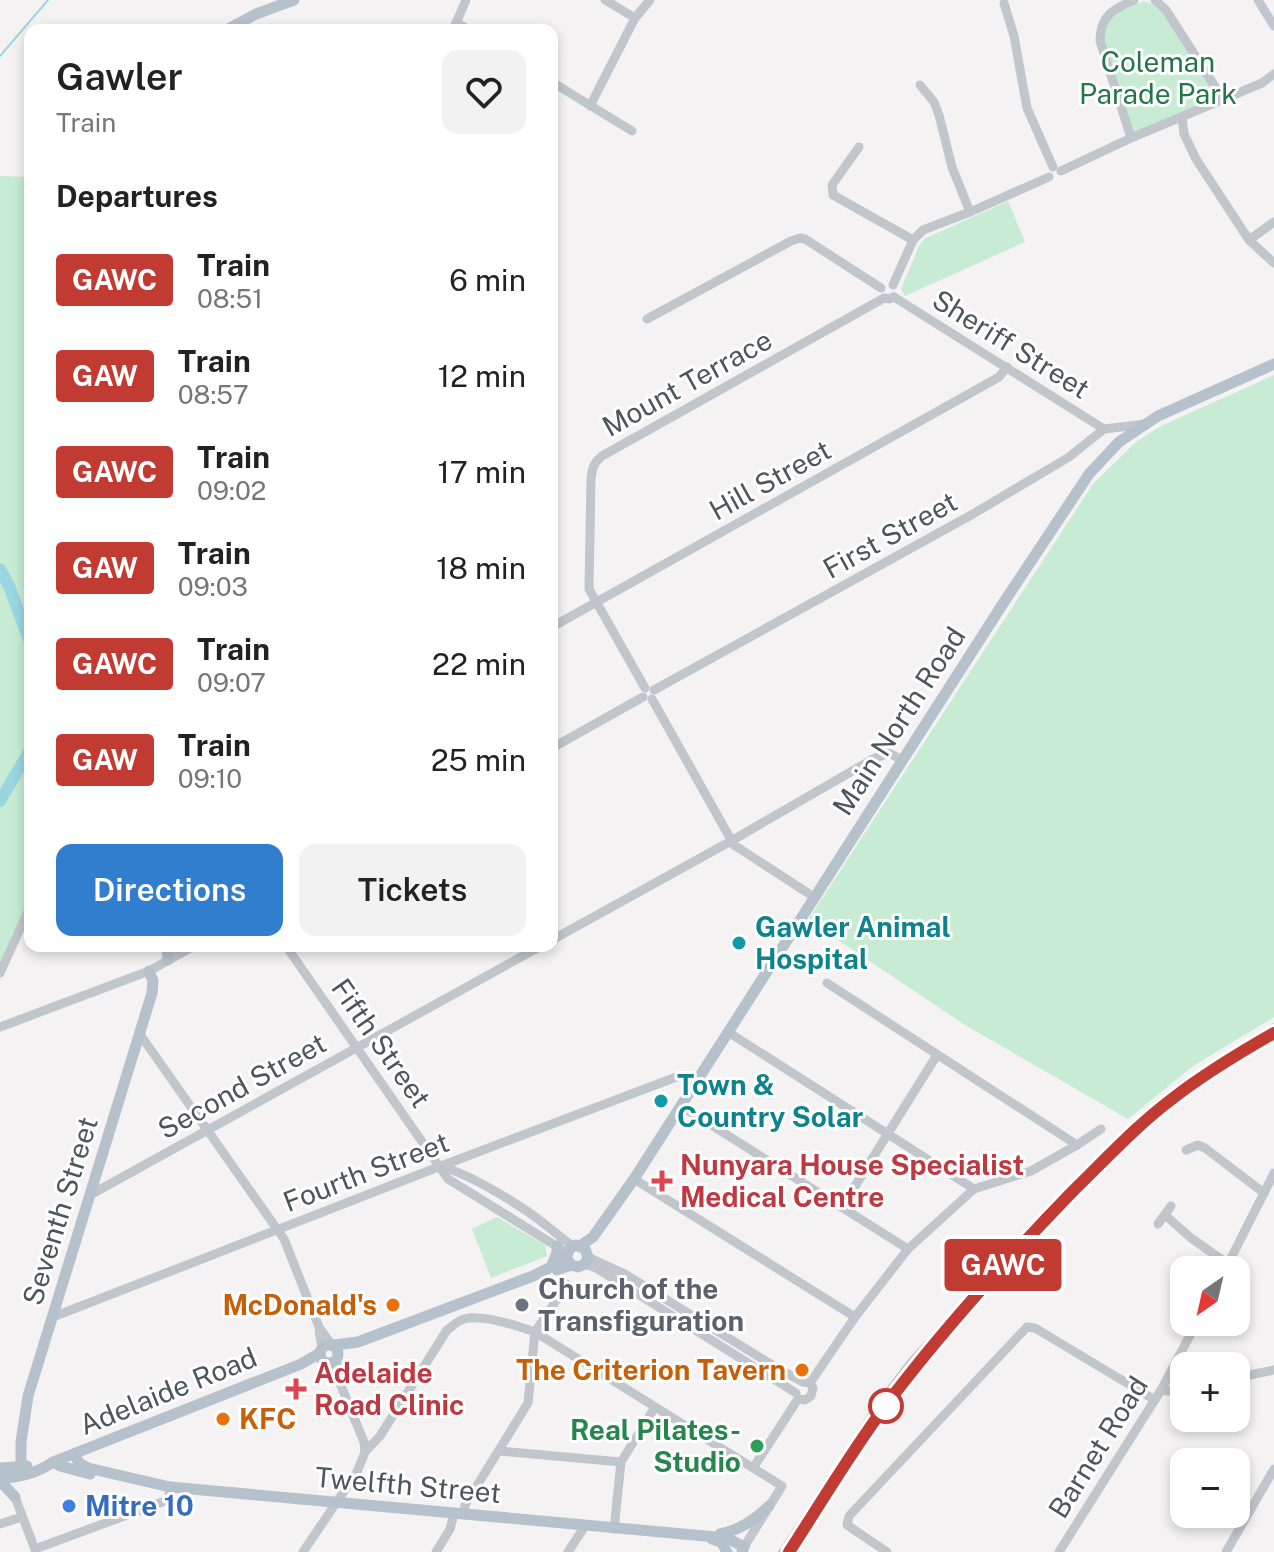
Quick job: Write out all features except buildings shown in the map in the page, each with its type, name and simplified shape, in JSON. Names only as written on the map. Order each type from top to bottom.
[{"type":"main road","points":[[237,24],[294,0]]},
{"type":"main road","name":"Main North Road","points":[[634,1179],[1077,491],[1110,451],[1146,424],[1185,402],[1274,364]]},
{"type":"main road","points":[[167,952],[168,960]]},
{"type":"main road","name":"Seventh Street","points":[[15,1497],[26,1406],[152,993],[153,981],[149,971]]},
{"type":"main road","points":[[575,1254],[617,1211],[634,1179]]},
{"type":"main road","name":"Adelaide Road","points":[[0,1480],[533,1276],[551,1267],[557,1253],[575,1254]]},
{"type":"main road","name":"Adelaide Road","points":[[533,1276],[546,1274],[575,1254]]},
{"type":"main road","name":"Twelfth Street","points":[[74,1454],[85,1467],[170,1487],[727,1538],[743,1550]]},
{"type":"main road","points":[[53,1462],[101,1477],[116,1475]]},
{"type":"main road","name":"Adelaide Road","points":[[0,1468],[20,1472]]},
{"type":"main road","points":[[0,1480],[15,1497]]},
{"type":"main road","points":[[708,1537],[734,1531],[769,1506]]},
{"type":"main road","points":[[708,1537],[721,1542],[727,1552]]},
{"type":"street","points":[[456,24],[466,0]]},
{"type":"street","points":[[605,0],[635,18]]},
{"type":"street","points":[[590,106],[635,18],[650,0]]},
{"type":"street","points":[[1155,0],[1166,10],[1223,99]]},
{"type":"street","points":[[1258,0],[1274,26]]},
{"type":"street","points":[[1127,1],[1105,17],[1100,26],[1100,41],[1131,138]]},
{"type":"street","points":[[1004,3],[1014,36],[1027,108],[1055,172]]},
{"type":"street","points":[[887,294],[885,284],[893,285],[913,240],[923,230],[1262,83],[1274,74]]},
{"type":"street","points":[[920,85],[934,102],[952,167],[970,212]]},
{"type":"street","points":[[558,86],[632,131]]},
{"type":"street","points":[[1182,117],[1183,131],[1196,159],[1249,240],[1274,263]]},
{"type":"street","points":[[859,147],[832,185],[833,195],[913,240]]},
{"type":"street","points":[[1249,240],[1274,222]]},
{"type":"street","name":"Sheriff Street","points":[[647,319],[791,241],[805,239],[887,294],[1104,429]]},
{"type":"street","name":"Mount Terrace","points":[[596,603],[589,589],[591,480],[595,461],[887,294]]},
{"type":"street","name":"Hill Street","points":[[558,624],[999,377],[1007,367]]},
{"type":"street","points":[[1104,429],[1146,424]]},
{"type":"street","name":"First Street","points":[[558,745],[973,514],[1069,457],[1104,429]]},
{"type":"street","points":[[596,603],[731,841],[743,852],[814,897]]},
{"type":"street","points":[[558,937],[882,754],[889,753],[902,760]]},
{"type":"street","points":[[0,973],[24,920]]},
{"type":"street","points":[[0,1027],[149,971],[183,952]]},
{"type":"street","name":"Fifth Street","points":[[290,952],[448,1179],[575,1254]]},
{"type":"street","name":"Second Street","points":[[90,1195],[530,952]]},
{"type":"street","points":[[827,983],[1077,1145]]},
{"type":"street","points":[[728,1032],[974,1189]]},
{"type":"street","points":[[139,1033],[284,1239],[364,1442],[365,1452]]},
{"type":"street","points":[[842,1207],[937,1055]]},
{"type":"street","name":"Fourth Street","points":[[53,1317],[679,1076],[696,1084]]},
{"type":"street","points":[[681,1106],[908,1249]]},
{"type":"street","points":[[753,1468],[797,1396],[797,1386],[806,1382],[908,1249],[974,1189],[1031,1171],[1101,1129]]},
{"type":"street","points":[[1186,1150],[1199,1140],[1264,1193]]},
{"type":"street","points":[[441,1166],[460,1172],[546,1225],[575,1254],[797,1396],[805,1400],[811,1396],[813,1388],[806,1382],[625,1274],[575,1254]]},
{"type":"street","points":[[1232,1256],[1274,1173]]},
{"type":"street","points":[[634,1179],[855,1317]]},
{"type":"street","points":[[1158,1224],[1168,1210],[1191,1238],[1213,1256]]},
{"type":"street","points":[[436,1552],[528,1403],[535,1332],[567,1284]]},
{"type":"street","points":[[303,1552],[357,1472],[365,1452],[380,1436],[447,1330],[468,1318],[535,1332],[782,1486],[743,1550]]},
{"type":"street","points":[[887,1552],[847,1525],[849,1516],[1027,1327],[1035,1328],[1155,1400]]},
{"type":"street","name":"Barnet Road","points":[[1059,1552],[1155,1400],[1190,1336]]},
{"type":"street","points":[[1250,1375],[1274,1370]]},
{"type":"street","points":[[1161,1390],[1170,1390]]},
{"type":"street","points":[[614,1529],[621,1462],[655,1407]]},
{"type":"street","points":[[500,1451],[621,1462]]},
{"type":"street","points":[[1226,1552],[1274,1469]]},
{"type":"street","points":[[15,1497],[35,1551],[165,1501],[169,1497],[170,1487]]},
{"type":"street","points":[[0,1524],[22,1517]]},
{"type":"street","points":[[568,1552],[585,1526]]},
{"type":"green space","name":"Coleman Parade Park","points":[[1144,1],[1166,15],[1218,98],[1134,133],[1100,27],[1123,10]]},
{"type":"green space","points":[[0,176],[24,177],[24,920],[0,973]]},
{"type":"green space","points":[[1008,201],[1025,242],[905,296],[901,289],[924,239]]},
{"type":"green space","points":[[1274,375],[1274,1017],[1193,1066],[1128,1119],[965,1025],[808,920],[1093,484],[1136,442],[1161,426]]},
{"type":"green space","points":[[497,1217],[545,1245],[547,1256],[491,1278],[472,1229]]},
{"type":"waterway","points":[[27,24],[48,0]]},
{"type":"waterway","points":[[0,56],[24,28]]},
{"type":"waterway","points":[[0,569],[24,626]]},
{"type":"waterway","points":[[0,801],[24,760]]},
{"type":"railway","points":[[779,1552],[876,1403],[909,1360],[963,1301],[1149,1107],[1181,1082],[1274,1024]]},
{"type":"train","name":"GAWC","points":[[789,1552],[861,1440],[900,1386],[976,1295],[1044,1221],[1156,1111],[1190,1085],[1274,1033]]},
{"type":"place","name":"Gawler Animal Hospital","points":[[739,943]]},
{"type":"place","name":"Town & Country Solar","points":[[661,1101]]},
{"type":"place","name":"Nunyara House Specialist Medical Centre","points":[[662,1181]]},
{"type":"place","name":"McDonald's","points":[[393,1305]]},
{"type":"place","name":"Church of the Transfiguration","points":[[522,1305]]},
{"type":"place","name":"The Criterion Tavern","points":[[802,1370]]},
{"type":"place","name":"Adelaide Road Clinic","points":[[296,1389]]},
{"type":"place","name":"KFC","points":[[223,1419]]},
{"type":"place","name":"Real Pilates- Studio","points":[[757,1446]]},
{"type":"place","name":"Mitre 10","points":[[69,1506]]}]
